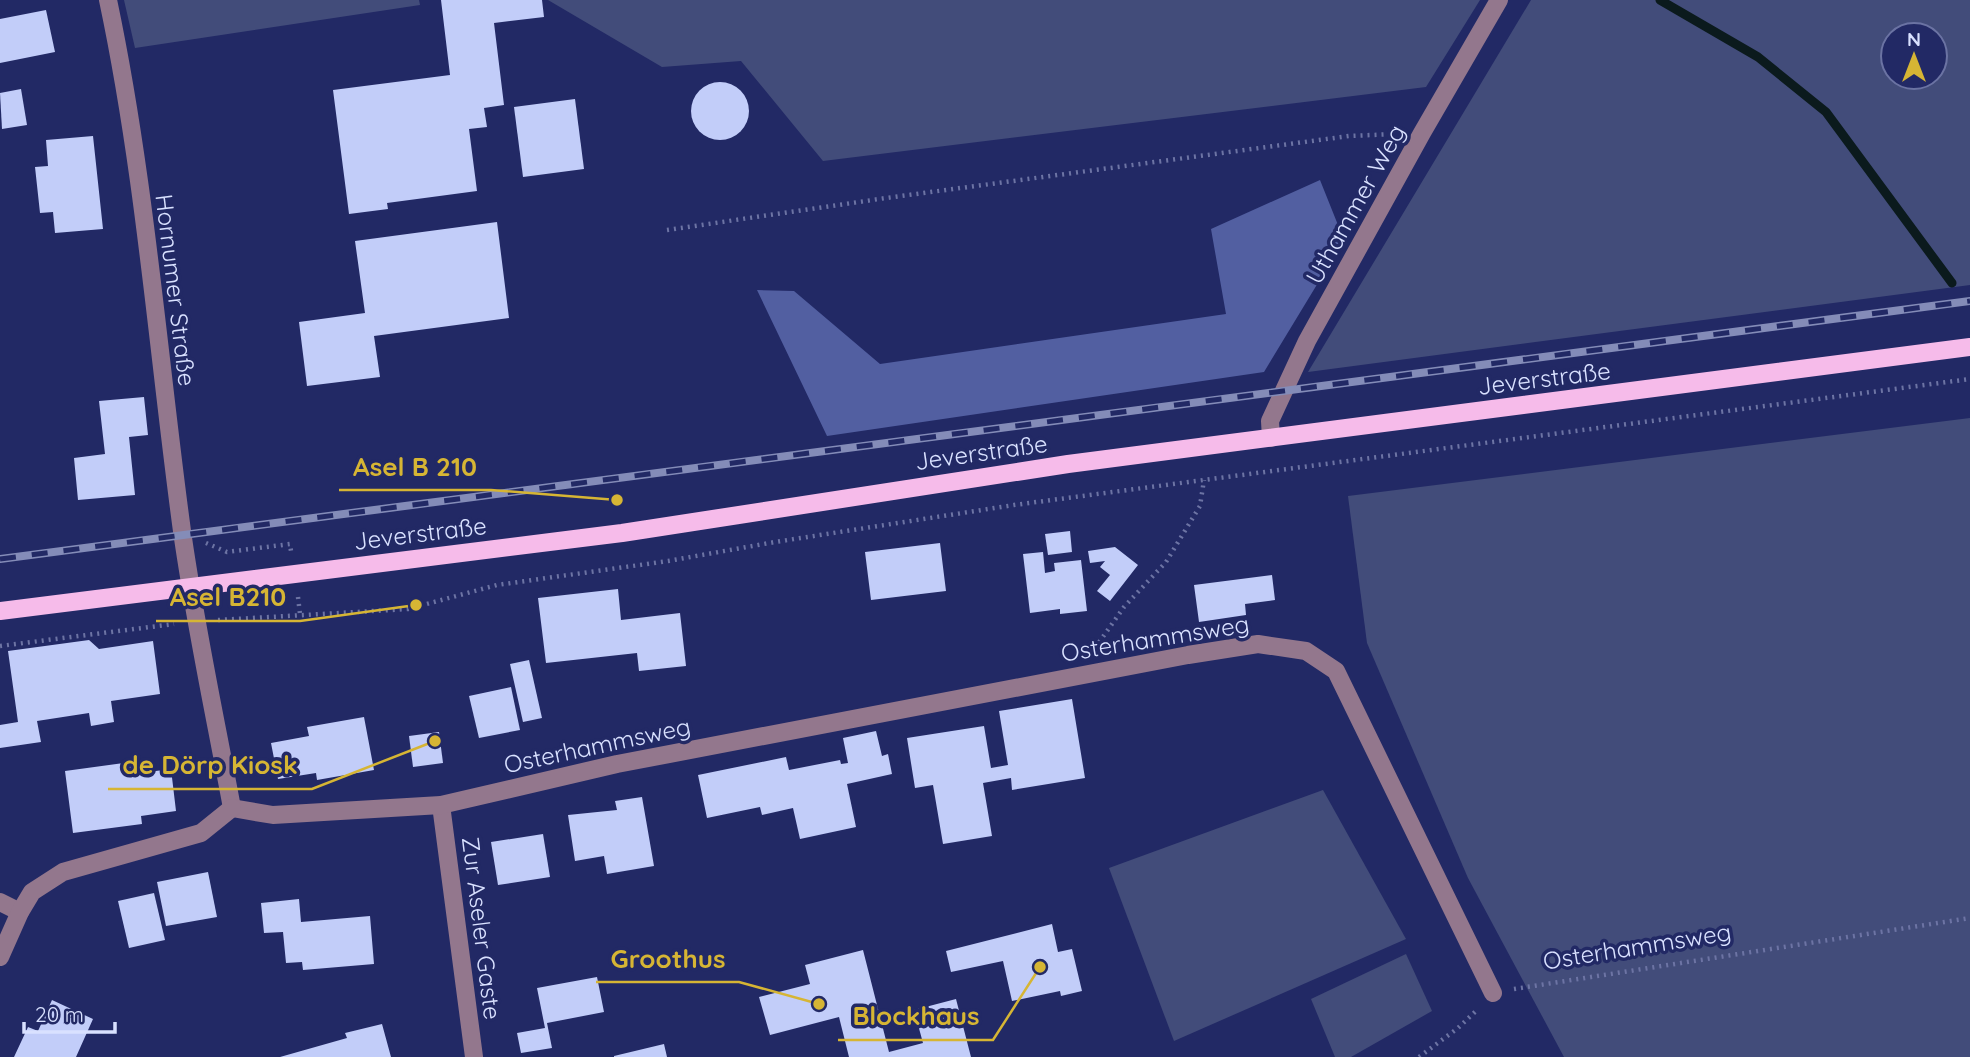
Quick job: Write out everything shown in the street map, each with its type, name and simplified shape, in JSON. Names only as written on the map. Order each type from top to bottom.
[{"type":"main road","name":"Jeverstraße","points":[[0,611],[622,533],[1068,464],[1970,347]]},
{"type":"street","name":"Hornumer Straße","points":[[107,0],[118,50],[133,148],[191,588],[232,808]]},
{"type":"street","name":"Uthammer Weg","points":[[1271,438],[1270,421],[1307,341],[1499,0]]},
{"type":"street","name":"Osterhammsweg","points":[[232,808],[273,814],[441,805],[617,764],[1078,675],[1258,644],[1306,650],[1336,671],[1493,993]]},
{"type":"street","name":"Zur Aseler Gaste","points":[[441,805],[474,1057]]},
{"type":"street","points":[[0,957],[32,892],[63,872],[201,833],[232,808]]},
{"type":"street","points":[[0,902],[20,912]]},
{"type":"path","points":[[667,230],[1322,140],[1422,133]]},
{"type":"path","points":[[0,646],[197,622],[408,609],[496,585],[668,561],[1014,505],[1970,379]]},
{"type":"path","points":[[1078,675],[1124,607],[1166,562],[1200,506],[1204,480]]},
{"type":"path","name":"Osterhammsweg","points":[[1493,993],[1970,918]]},
{"type":"path","points":[[1419,1057],[1458,1028],[1493,993]]},
{"type":"shaded area","points":[[124,0],[419,0],[420,5],[135,48]]},
{"type":"shaded area","points":[[548,0],[1480,0],[1426,87],[823,161],[741,61],[662,67]]},
{"type":"shaded area","points":[[1531,0],[1970,0],[1970,285],[1308,372]]},
{"type":"shaded area","points":[[1320,180],[1344,240],[1264,372],[827,436],[757,290],[794,291],[880,364],[1226,314],[1211,229]]},
{"type":"shaded area","points":[[1970,418],[1970,1057],[1564,1057],[1468,878],[1367,643],[1348,496]]},
{"type":"shaded area","points":[[1323,790],[1406,939],[1174,1041],[1109,868]]},
{"type":"shaded area","points":[[1406,954],[1432,1011],[1351,1057],[1335,1057],[1311,999]]},
{"type":"building","points":[[441,0],[542,0],[544,17],[494,23],[504,105],[484,108],[487,127],[469,129],[477,191],[387,203],[388,209],[349,214],[333,90],[450,75]]},
{"type":"building","points":[[46,10],[55,52],[0,63],[0,19]]},
{"type":"building","points":[[720,82],[731,84],[744,95],[749,111],[747,122],[736,135],[720,140],[709,138],[696,127],[691,111],[693,100],[704,87]]},
{"type":"building","points":[[21,89],[27,125],[2,129],[0,93]]},
{"type":"building","points":[[575,99],[584,169],[523,177],[514,107]]},
{"type":"building","points":[[93,136],[103,229],[55,233],[53,212],[40,213],[35,167],[48,166],[46,140]]},
{"type":"building","points":[[497,222],[509,318],[374,336],[380,377],[307,386],[299,322],[365,313],[355,241]]},
{"type":"building","points":[[144,397],[148,435],[129,437],[135,495],[78,500],[74,458],[105,454],[99,401]]},
{"type":"building","points":[[1070,531],[1072,552],[1048,555],[1045,534]]},
{"type":"building","points":[[940,543],[946,591],[871,600],[865,552]]},
{"type":"building","points":[[1115,547],[1138,565],[1110,601],[1097,591],[1110,575],[1100,567],[1105,561],[1090,563],[1088,551]]},
{"type":"building","points":[[1043,552],[1045,573],[1055,571],[1054,563],[1081,560],[1087,611],[1060,614],[1060,609],[1030,613],[1023,554]]},
{"type":"building","points":[[1272,575],[1275,600],[1245,604],[1246,615],[1199,622],[1194,585]]},
{"type":"building","points":[[618,589],[621,620],[680,613],[686,666],[639,671],[637,653],[546,663],[538,598]]},
{"type":"building","points":[[89,640],[99,649],[153,641],[160,694],[111,701],[114,722],[91,726],[89,713],[37,721],[41,742],[0,748],[0,725],[18,722],[8,651]]},
{"type":"building","points":[[529,660],[542,718],[523,722],[510,664]]},
{"type":"building","points":[[511,687],[520,730],[479,738],[469,696]]},
{"type":"building","points":[[1072,699],[1085,778],[1012,790],[1011,778],[983,783],[992,836],[943,844],[933,785],[915,788],[907,738],[984,726],[991,768],[1008,765],[999,711]]},
{"type":"building","points":[[364,717],[374,770],[317,780],[316,773],[278,779],[271,743],[309,736],[307,727]]},
{"type":"building","points":[[876,731],[882,756],[888,754],[892,774],[847,784],[856,827],[800,839],[793,808],[762,815],[760,807],[707,818],[698,775],[786,757],[789,770],[840,760],[841,764],[848,763],[843,738]]},
{"type":"building","points":[[439,732],[443,763],[413,767],[409,736]]},
{"type":"building","points":[[131,762],[133,774],[171,769],[176,811],[141,816],[142,824],[73,833],[65,771]]},
{"type":"building","points":[[642,797],[654,866],[607,874],[604,856],[575,861],[568,815],[617,810],[615,801]]},
{"type":"building","points":[[543,834],[550,877],[498,885],[491,842]]},
{"type":"building","points":[[208,872],[217,917],[166,926],[157,882]]},
{"type":"building","points":[[154,893],[165,940],[129,948],[118,901]]},
{"type":"building","points":[[299,899],[301,922],[370,916],[374,964],[303,970],[302,962],[286,963],[283,932],[264,933],[261,903]]},
{"type":"building","points":[[1052,924],[1058,952],[1072,949],[1082,991],[1061,996],[1060,991],[1012,1001],[1003,961],[951,972],[946,951]]},
{"type":"building","points":[[863,950],[889,1052],[923,1043],[914,1010],[956,999],[971,1057],[849,1057],[839,1017],[770,1035],[759,997],[810,984],[805,965]]},
{"type":"building","points":[[597,977],[604,1012],[547,1023],[552,1048],[521,1053],[517,1033],[545,1028],[537,988]]},
{"type":"building","points":[[52,1000],[93,1019],[76,1057],[14,1057],[28,1027],[38,1031]]},
{"type":"building","points":[[382,1024],[391,1057],[280,1057],[347,1038],[345,1033]]},
{"type":"building","points":[[664,1044],[667,1057],[614,1057],[614,1056]]},
{"type":"waterway","points":[[1660,0],[1758,57],[1826,112],[1952,283]]},
{"type":"railway","points":[[0,559],[1970,301]]},
{"type":"place","name":"Asel B 210","points":[[617,500]]},
{"type":"place","name":"Asel B210","points":[[416,605]]},
{"type":"place","name":"de Dörp Kiosk","points":[[435,741]]},
{"type":"place","name":"Blockhaus","points":[[1040,967]]},
{"type":"place","name":"Groothus","points":[[819,1004]]}]
